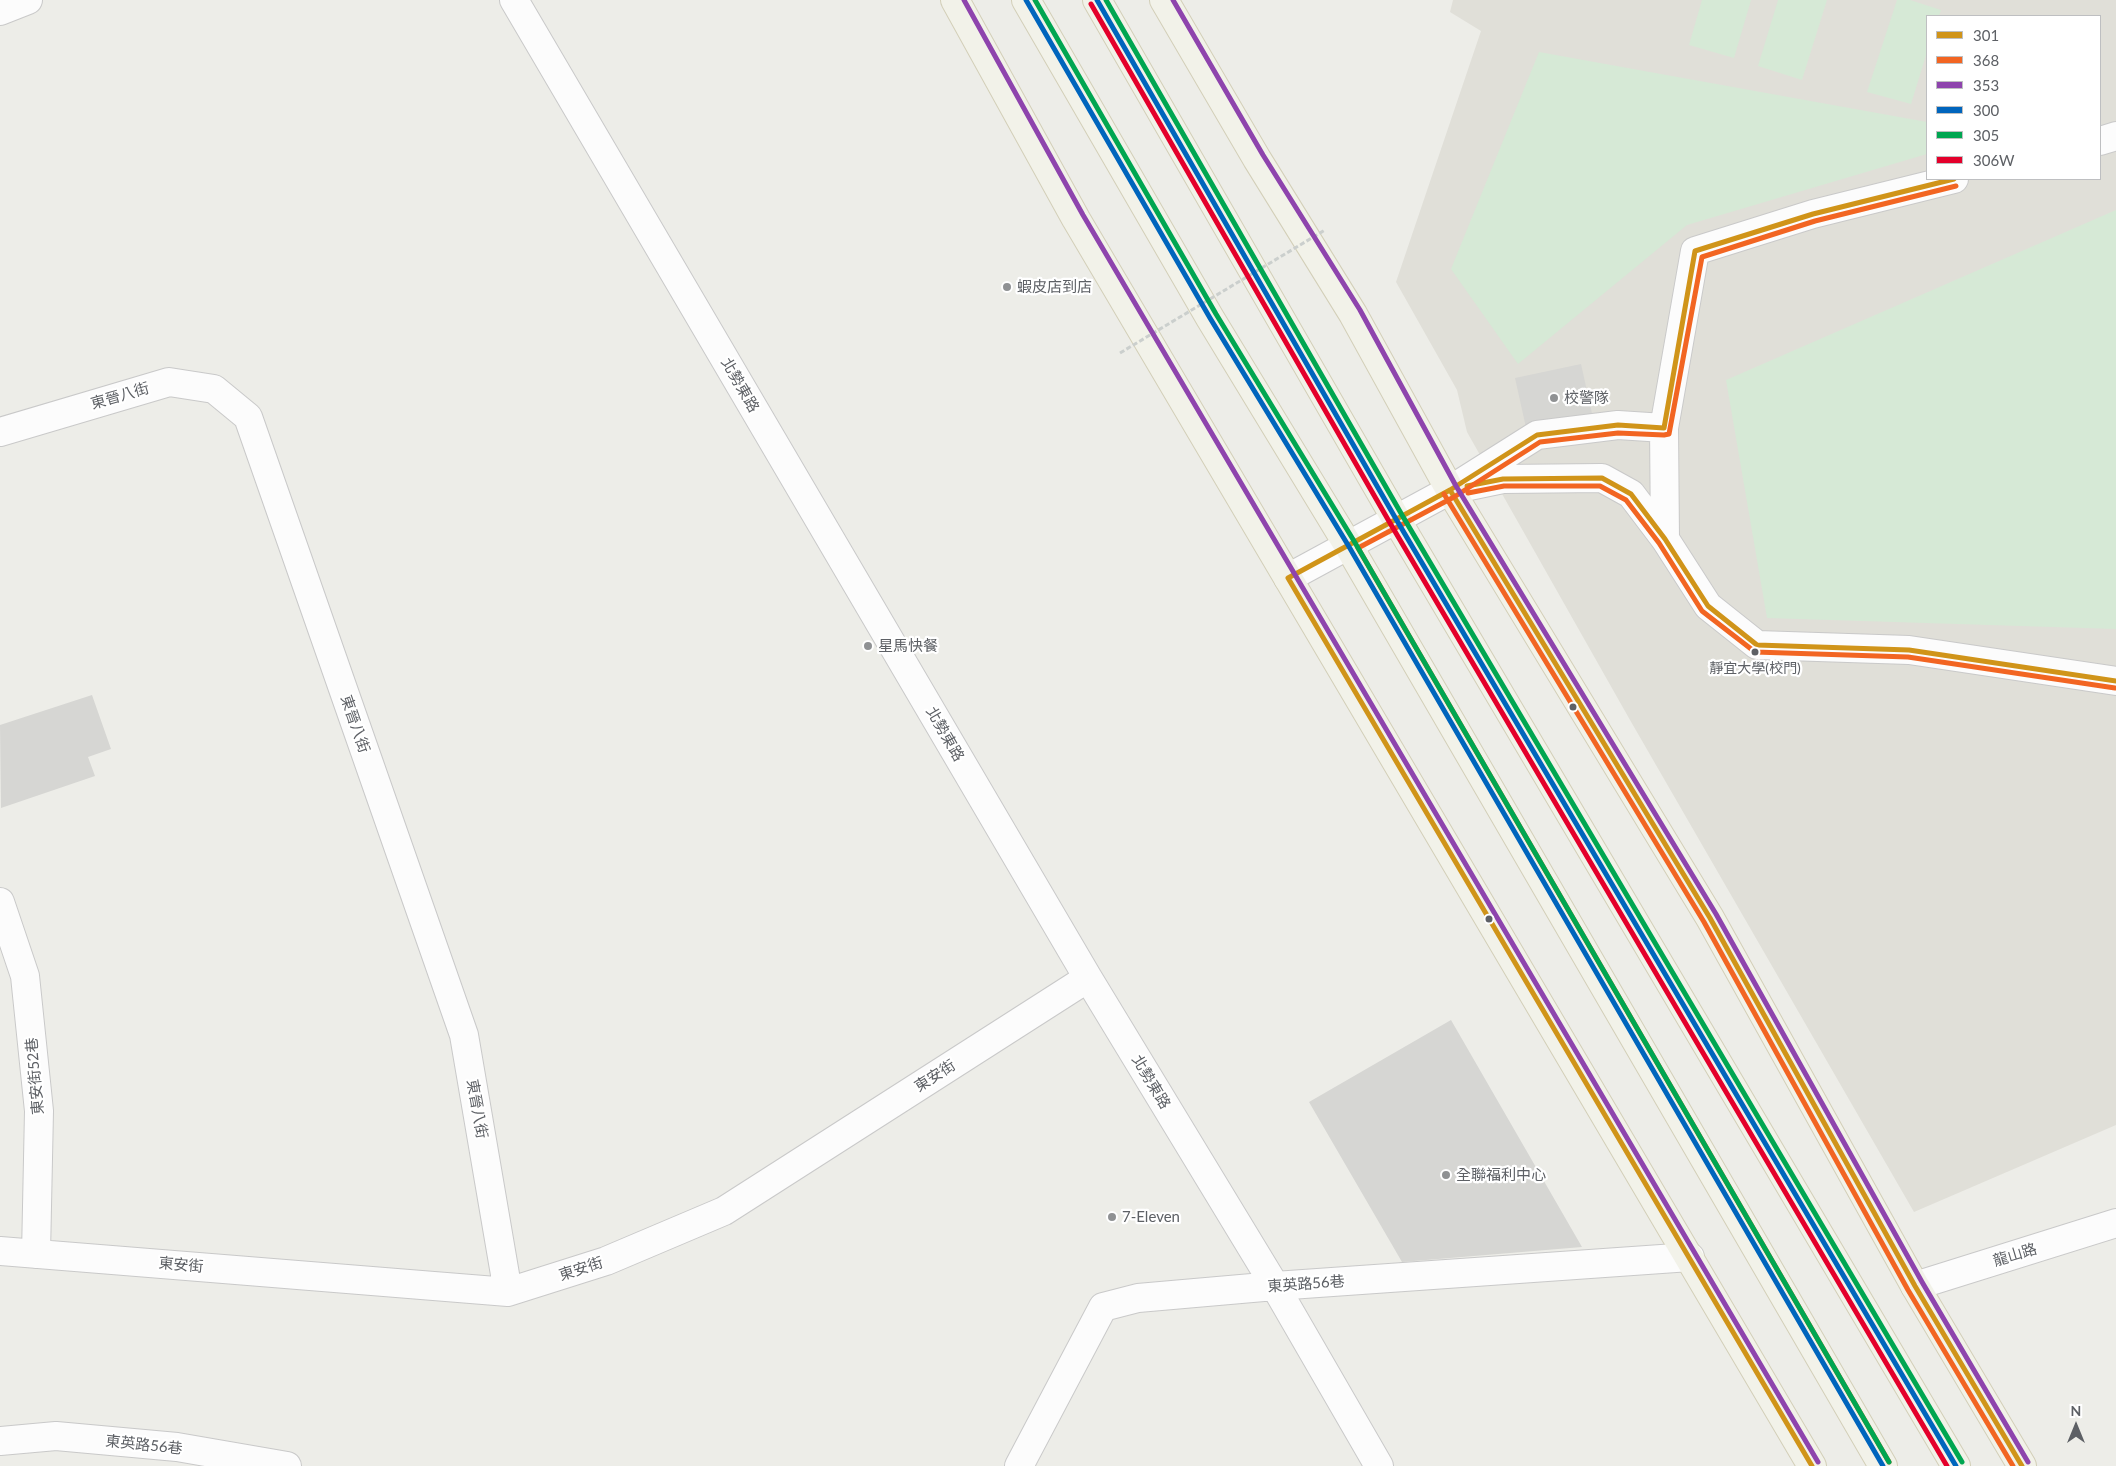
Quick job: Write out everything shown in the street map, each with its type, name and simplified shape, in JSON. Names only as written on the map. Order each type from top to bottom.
[{"type":"main road","points":[[955,0],[1076,219],[1812,1466]]},
{"type":"main road","points":[[1026,0],[1210,318],[1348,545],[1883,1466]]},
{"type":"main road","points":[[1097,0],[1396,519],[1956,1466]]},
{"type":"main road","points":[[1164,0],[1257,158],[1353,314],[1450,490],[1710,918],[1915,1286],[2022,1466]]},
{"type":"street","points":[[0,11],[28,0]]},
{"type":"street","name":"北勢東路","points":[[514,0],[1088,978],[1275,1286],[1379,1466]]},
{"type":"street","points":[[2101,141],[2116,136]]},
{"type":"street","points":[[1665,539],[1664,428],[1695,251],[1813,214],[1950,180]]},
{"type":"street","name":"東晉八街","points":[[0,432],[169,382],[214,389],[248,417],[464,1035],[508,1292]]},
{"type":"street","points":[[1288,578],[1450,490],[1537,436],[1618,425],[1664,428]]},
{"type":"street","points":[[1450,490],[1502,479],[1602,478],[1631,494],[1665,539],[1708,606],[1756,645],[1909,650],[2116,681]]},
{"type":"street","name":"東安街52巷","points":[[0,902],[25,976],[39,1112],[36,1254]]},
{"type":"street","name":"東安街","points":[[0,1251],[508,1292],[606,1262],[724,1211],[1088,978]]},
{"type":"street","name":"龍山路","points":[[1915,1286],[2116,1223]]},
{"type":"street","name":"東英路56巷","points":[[1019,1466],[1103,1307],[1138,1298],[1275,1286],[1690,1257]]},
{"type":"street","name":"東英路56巷","points":[[0,1440],[56,1436],[177,1447],[287,1466]]},
{"type":"path","points":[[1120,353],[1325,230]]},
{"type":"shaded area","points":[[1453,0],[2116,0],[2116,1125],[1914,1212],[1630,720],[1467,432],[1457,390],[1396,282],[1481,31],[1450,12]]},
{"type":"green space","points":[[1702,0],[1751,0],[1734,58],[1689,45]]},
{"type":"green space","points":[[1778,0],[1827,0],[1802,80],[1758,66]]},
{"type":"green space","points":[[1897,0],[1910,0],[1941,10],[1939,15],[1926,15],[1926,55],[1911,104],[1867,92]]},
{"type":"green space","points":[[1539,52],[1926,122],[1926,154],[1687,225],[1518,364],[1451,269]]},
{"type":"green space","points":[[2116,210],[2116,629],[1767,618],[1726,380]]},
{"type":"building","name":"校警隊","points":[[1581,364],[1593,418],[1527,432],[1515,378]]},
{"type":"building","points":[[92,695],[111,749],[88,757],[95,776],[1,808],[0,725]]},
{"type":"building","name":"全聯福利中心","points":[[1451,1020],[1582,1247],[1402,1262],[1309,1102]]},
{"type":"transit line","name":"353","points":[[964,0],[1083,215],[1818,1462]]},
{"type":"transit line","name":"300","points":[[1026,0],[1210,318],[1348,545],[1883,1466]]},
{"type":"transit line","name":"305","points":[[1035,0],[1216,314],[1354,541],[1889,1462]]},
{"type":"transit line","name":"300","points":[[1097,0],[1396,519],[1956,1466]]},
{"type":"transit line","name":"305","points":[[1106,0],[1402,515],[1962,1462]]},
{"type":"transit line","name":"353","points":[[1173,0],[1263,155],[1360,310],[1456,486],[1716,914],[1922,1282],[2028,1462]]},
{"type":"transit line","name":"306W","points":[[1091,4],[1390,523],[1947,1466]]},
{"type":"transit line","name":"301","points":[[1812,1466],[1288,578],[1450,490],[1537,435],[1618,425],[1664,428],[1695,251],[1813,214],[1950,180]]},
{"type":"transit line","name":"368","points":[[1889,1462],[1358,548],[1454,497],[1540,442],[1618,433],[1669,434],[1702,257],[1815,221],[1956,186]]},
{"type":"transit line","name":"301","points":[[1467,486],[1503,479],[1602,478],[1631,494],[1665,539],[1708,606],[1757,645],[1909,650],[2116,681]]},
{"type":"transit line","name":"368","points":[[1468,493],[1504,486],[1600,486],[1626,500],[1659,543],[1702,611],[1755,652],[1908,657],[2115,688]]},
{"type":"transit line","name":"301","points":[[1450,490],[1710,918],[1915,1286],[2022,1466]]},
{"type":"transit line","name":"368","points":[[1444,494],[1704,922],[1908,1290],[2013,1466]]},
{"type":"place","name":"蝦皮店到店","points":[[1007,287]]},
{"type":"place","name":"校警隊","points":[[1554,398]]},
{"type":"place","name":"星馬快餐","points":[[868,646]]},
{"type":"place","name":"靜宜大學(校門)","points":[[1755,652]]},
{"type":"place","name":"全聯福利中心","points":[[1446,1175]]},
{"type":"place","name":"7-Eleven","points":[[1112,1217]]}]
